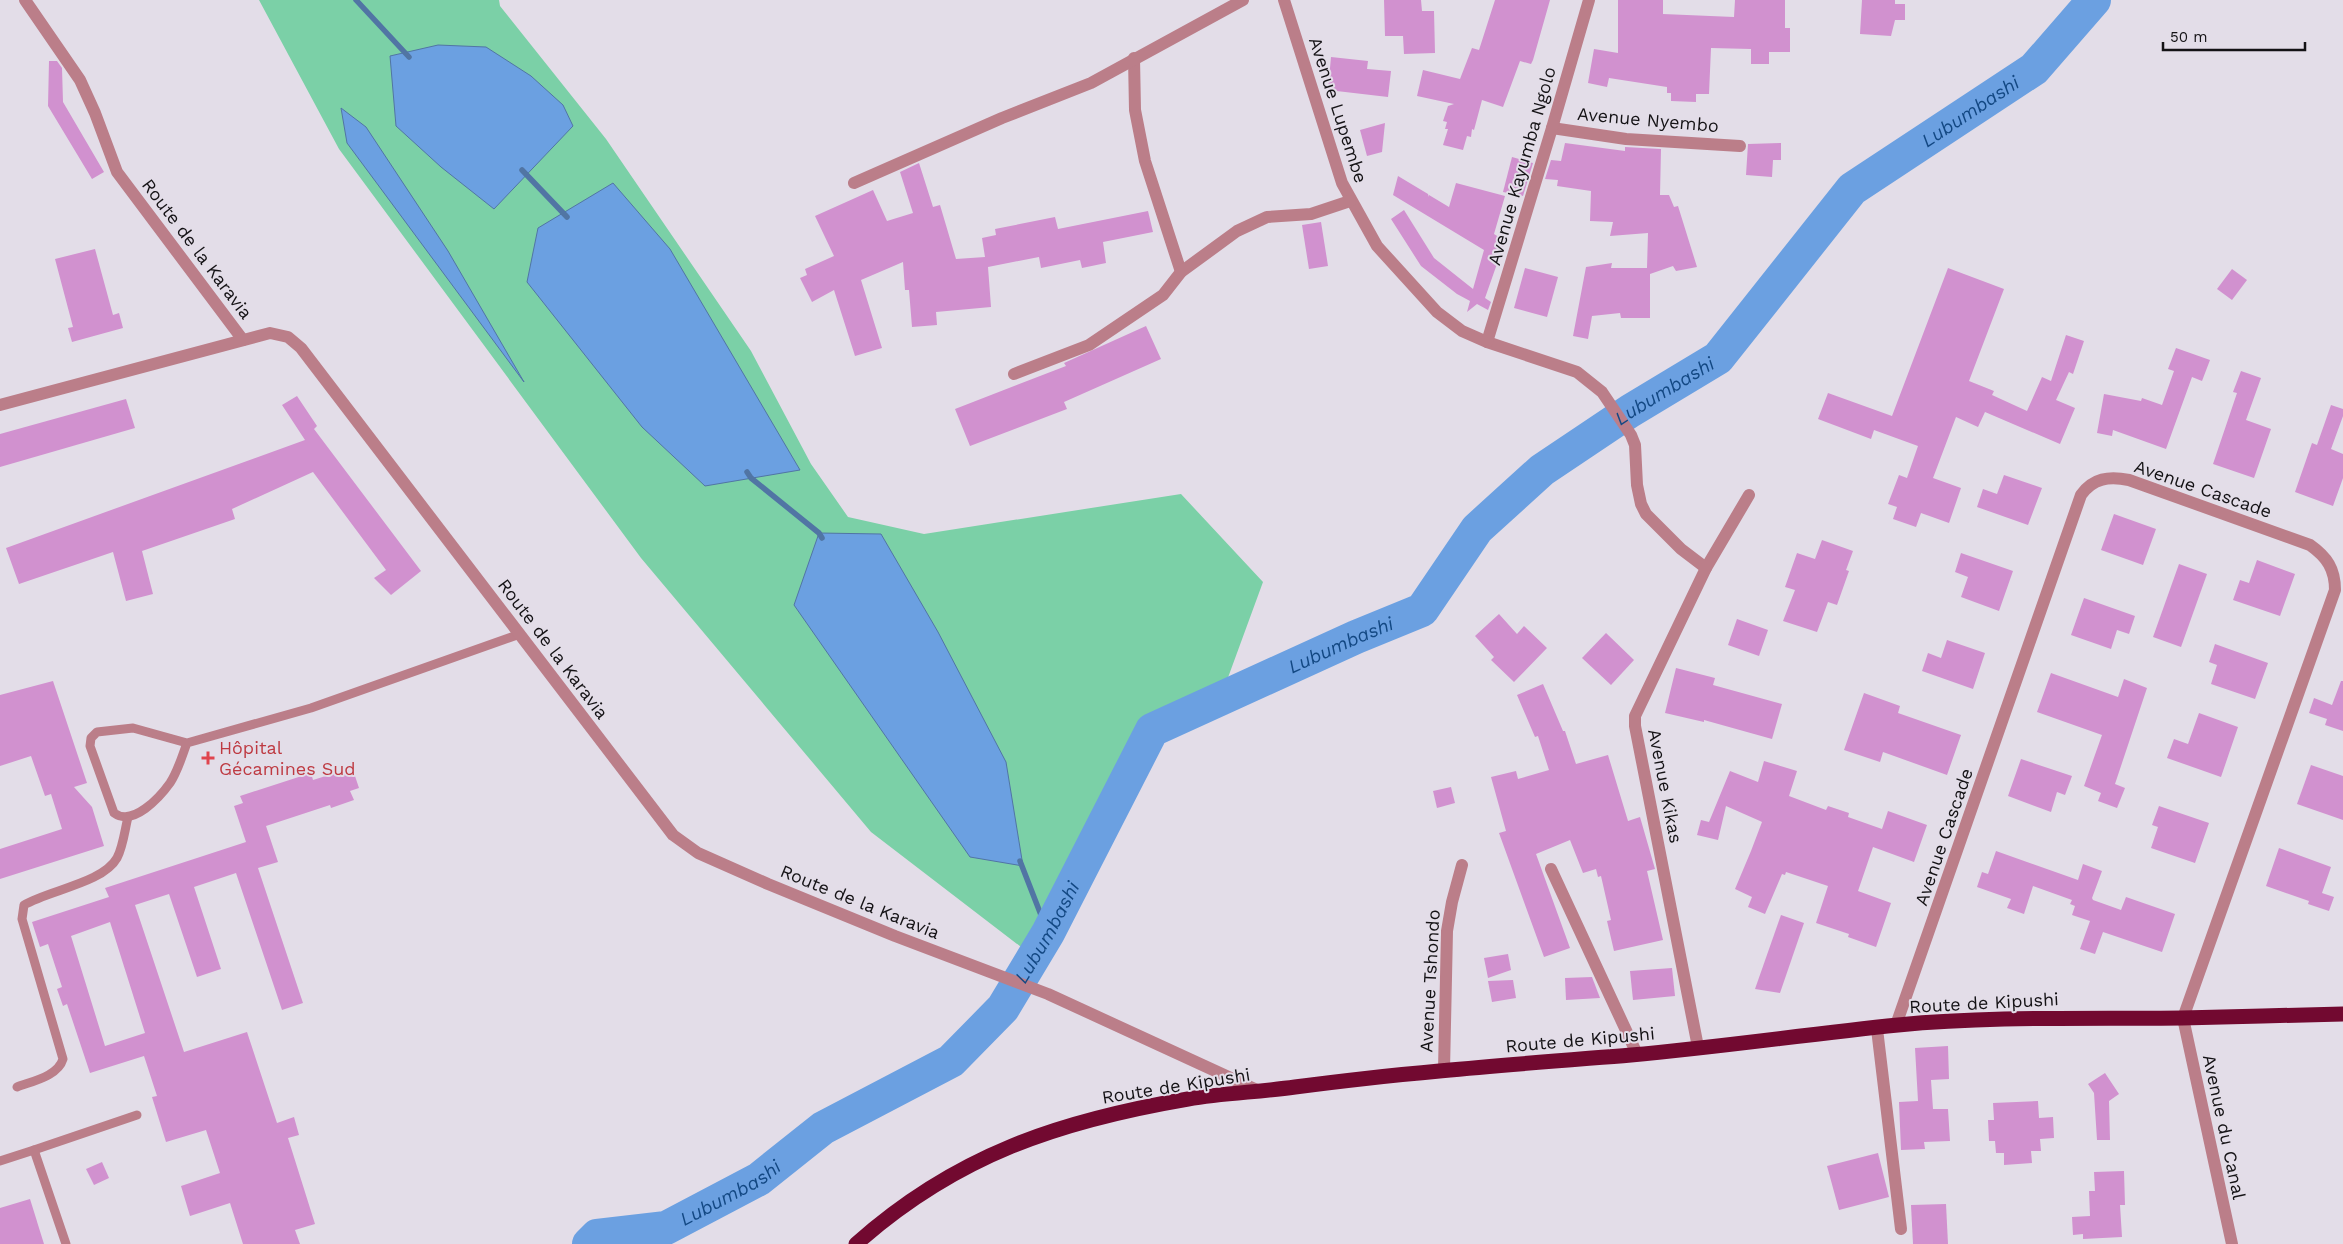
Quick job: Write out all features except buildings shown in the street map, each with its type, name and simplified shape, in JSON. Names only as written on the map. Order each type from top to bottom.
[{"type":"highway","name":"Route de Kipushi","points":[[856,1244],[902,1208],[965,1166],[1035,1136],[1110,1114],[1191,1098],[1444,1070],[1637,1054],[1896,1026],[2077,1017],[2183,1018],[2343,1014]]},
{"type":"street","name":"Route de la Karavia","points":[[25,0],[80,80],[117,172],[243,340],[270,333],[288,337],[301,348],[673,835],[698,853],[768,884],[895,936],[1048,994],[1259,1091]]},
{"type":"street","points":[[854,183],[1002,118],[1091,82],[1243,0]]},
{"type":"street","name":"Avenue Lupembe","points":[[1284,0],[1342,183],[1350,201],[1377,246],[1403,277],[1437,312],[1462,331],[1486,342],[1577,372],[1589,379],[1609,400],[1631,435],[1635,445],[1639,495],[1646,514],[1681,549],[1706,568]]},
{"type":"street","name":"Avenue Kayumba Ngolo","points":[[1486,342],[1589,0]]},
{"type":"street","points":[[1134,58],[1135,110],[1145,160],[1181,272]]},
{"type":"street","name":"Avenue Nyembo","points":[[1552,128],[1626,139],[1740,146]]},
{"type":"street","points":[[1014,374],[1089,345],[1162,295],[1181,272],[1220,242],[1268,217],[1311,214],[1350,201]]},
{"type":"street","points":[[0,405],[243,340]]},
{"type":"street","name":"Avenue Cascade","points":[[1896,1026],[2081,495],[2092,483],[2101,479],[2116,478],[2310,545],[2322,553],[2335,576],[2335,590],[2183,1018]]},
{"type":"street","name":"Avenue Kikas","points":[[1698,1048],[1635,726],[1639,703],[1706,568],[1750,495]]},
{"type":"street","name":"Avenue Tshondo","points":[[1444,1070],[1447,931],[1452,902],[1462,865]]},
{"type":"street","points":[[1551,869],[1637,1054]]},
{"type":"street","name":"Avenue du Canal","points":[[2183,1018],[2232,1244]]},
{"type":"street","points":[[1877,1029],[1901,1229]]},
{"type":"lane","points":[[187,743],[175,774],[168,786],[147,807],[128,817],[118,816],[111,810],[90,746],[91,738],[97,732],[133,728],[187,743],[311,708],[520,634]]},
{"type":"lane","points":[[17,1087],[54,1072],[60,1068],[63,1059],[22,919],[24,905],[36,898],[101,874],[111,866],[118,857],[128,817]]},
{"type":"lane","points":[[0,1161],[137,1115]]},
{"type":"lane","points":[[34,1150],[66,1244]]},
{"type":"green space","points":[[259,0],[499,0],[500,6],[606,139],[751,351],[811,464],[848,517],[924,534],[1181,494],[1263,582],[1226,683],[1150,724],[1089,853],[1025,950],[871,832],[641,558],[339,149]]},
{"type":"water","points":[[438,45],[486,47],[531,76],[563,105],[573,126],[494,209],[441,167],[396,126],[390,56]]},
{"type":"water","points":[[341,108],[366,127],[448,251],[524,382],[347,143]]},
{"type":"water","points":[[613,183],[670,249],[800,470],[705,486],[642,427],[527,282],[538,228]]},
{"type":"water","points":[[819,533],[881,534],[938,632],[1006,762],[1023,866],[970,857],[794,605]]},
{"type":"waterway","points":[[356,0],[409,57]]},
{"type":"waterway","name":"Lubumbashi","points":[[589,1244],[597,1236],[666,1228],[759,1179],[823,1128],[951,1061],[1003,1008],[1048,933],[1152,730],[1356,637],[1422,610],[1477,529],[1542,470],[1630,411],[1718,358],[1852,189],[2034,69],[2094,0]]},
{"type":"waterway","points":[[522,170],[567,217]]},
{"type":"waterway","points":[[747,472],[751,478],[819,533],[822,538]]},
{"type":"waterway","points":[[1020,861],[1048,933]]},
{"type":"place","name":"Hôpital Gécamines Sud","points":[[208,758]]}]
